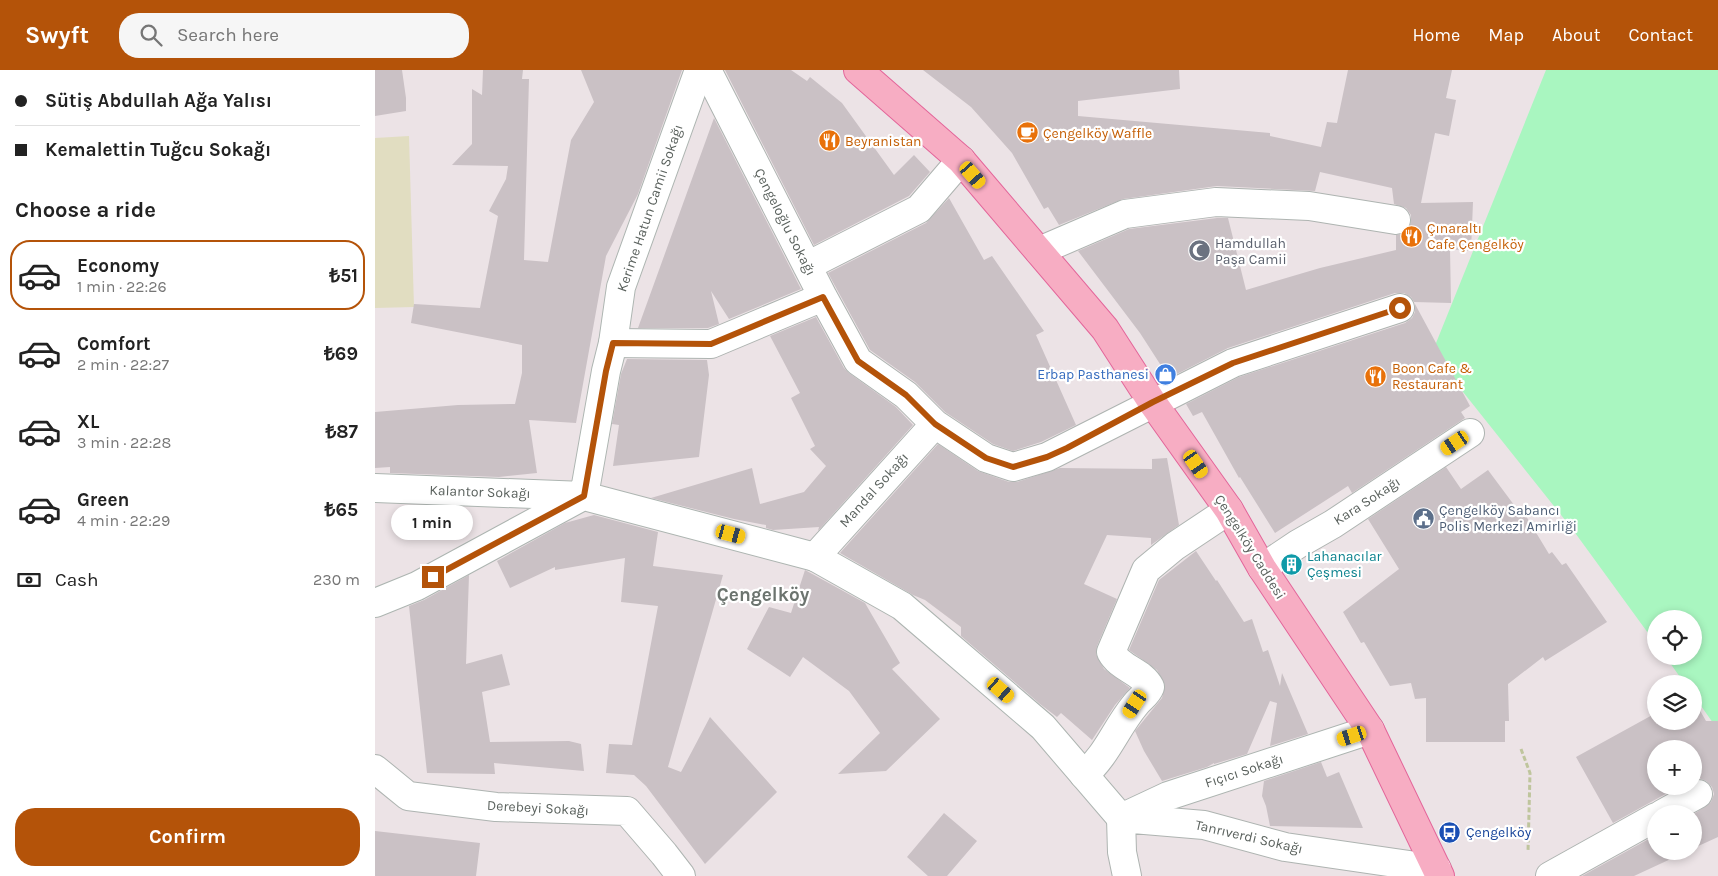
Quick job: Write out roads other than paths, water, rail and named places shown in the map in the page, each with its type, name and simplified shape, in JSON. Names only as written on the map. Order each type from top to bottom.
[{"type":"main road","name":"Çengelköy Caddesi","points":[[858,70],[961,160],[1105,329],[1153,402],[1229,510],[1262,568],[1370,730],[1438,872]]},
{"type":"street","name":"Kerime Hatun Camii Sokağı","points":[[584,496],[606,371],[613,343],[621,287],[699,70]]},
{"type":"street","name":"Çengeloğlu Sokağı","points":[[707,70],[823,297],[858,361],[906,395],[935,424],[986,458],[1013,467],[1047,457],[1233,363],[1400,308]]},
{"type":"street","points":[[807,266],[919,209],[961,160]]},
{"type":"street","points":[[1039,251],[1125,214],[1216,202],[1309,206],[1396,220]]},
{"type":"street","points":[[613,343],[711,344],[823,297]]},
{"type":"street","name":"Mandal Sokağı","points":[[815,557],[935,424]]},
{"type":"street","name":"Kara Sokağı","points":[[1262,568],[1325,529],[1470,433]]},
{"type":"street","name":"Kalantor Sokağı","points":[[375,488],[584,496],[815,557],[902,606],[1043,727],[1121,818]]},
{"type":"street","points":[[375,603],[417,586],[584,496]]},
{"type":"street","points":[[1084,776],[1097,764],[1135,704],[1148,693],[1150,687],[1147,681],[1115,660],[1111,652],[1146,570],[1175,546],[1229,510]]},
{"type":"street","name":"Fıçıcı Sokağı","points":[[1121,818],[1168,796],[1370,730]]},
{"type":"street","name":"Derebeyi Sokağı","points":[[375,769],[408,796],[495,807],[627,811],[681,876]]},
{"type":"street","points":[[1678,805],[1696,795]]},
{"type":"street","points":[[1121,818],[1122,852],[1127,876]]},
{"type":"street","name":"Tanrıverdi Sokağı","points":[[1121,818],[1204,825],[1285,847],[1438,872]]},
{"type":"street","points":[[1550,876],[1647,822]]},
{"type":"place","name":"Çengelköy Waffle","points":[[1027,133]]},
{"type":"place","name":"Beyranistan","points":[[829,141]]},
{"type":"place","name":"Çınaraltı Cafe Çengelköy","points":[[1411,236]]},
{"type":"place","name":"Hamdullah Paşa Camii","points":[[1199,251]]},
{"type":"place","name":"Erbap Pasthanesi","points":[[1165,374]]},
{"type":"place","name":"Boon Cafe & Restaurant","points":[[1376,376]]},
{"type":"place","name":"Çengelköy Sabancı Polis Merkezi Amirliği","points":[[1423,518]]},
{"type":"place","name":"Lahanacılar Çeşmesi","points":[[1291,564]]},
{"type":"place","name":"Çengelköy","points":[[1450,832]]},
{"type":"district","name":"Çengelköy","points":[[763,595]]}]
